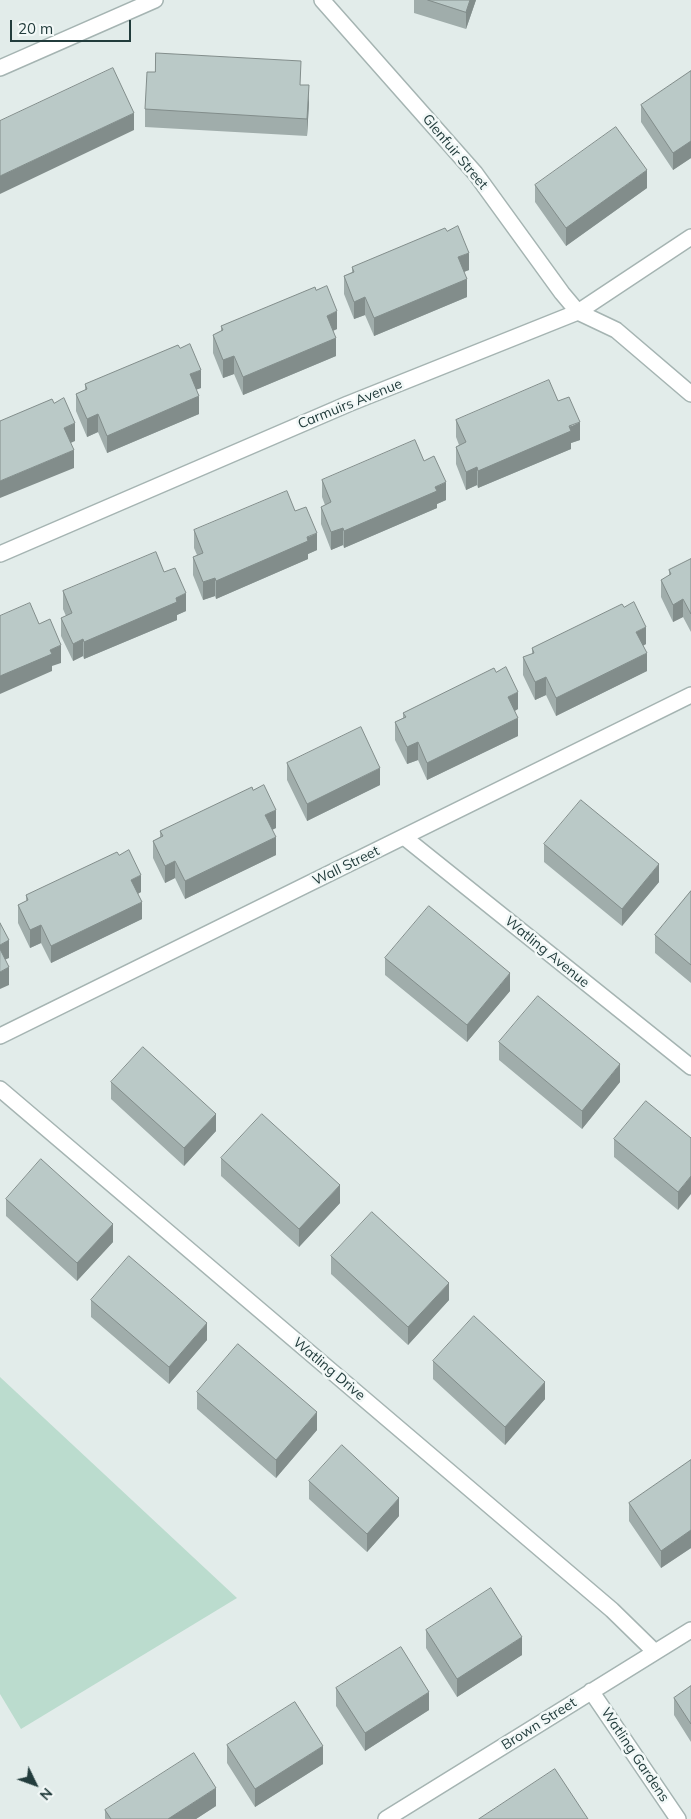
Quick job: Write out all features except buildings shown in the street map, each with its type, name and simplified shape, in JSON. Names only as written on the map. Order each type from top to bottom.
[{"type":"street","points":[[0,68],[155,0]]},
{"type":"street","name":"Glenfuir Street","points":[[322,0],[475,173],[562,294],[578,312]]},
{"type":"street","name":"Carmuirs Avenue","points":[[0,554],[348,404],[578,312],[691,237]]},
{"type":"street","points":[[578,312],[616,330],[691,394]]},
{"type":"street","name":"Wall Street","points":[[0,1036],[691,695]]},
{"type":"street","name":"Watling Avenue","points":[[404,837],[691,1067]]},
{"type":"street","name":"Watling Drive","points":[[0,1089],[612,1610],[655,1652]]},
{"type":"street","name":"Brown Street","points":[[386,1819],[691,1630]]},
{"type":"street","name":"Watling Gardens","points":[[591,1691],[678,1819]]},
{"type":"green space","points":[[0,1377],[237,1598],[21,1729],[0,1694]]}]
